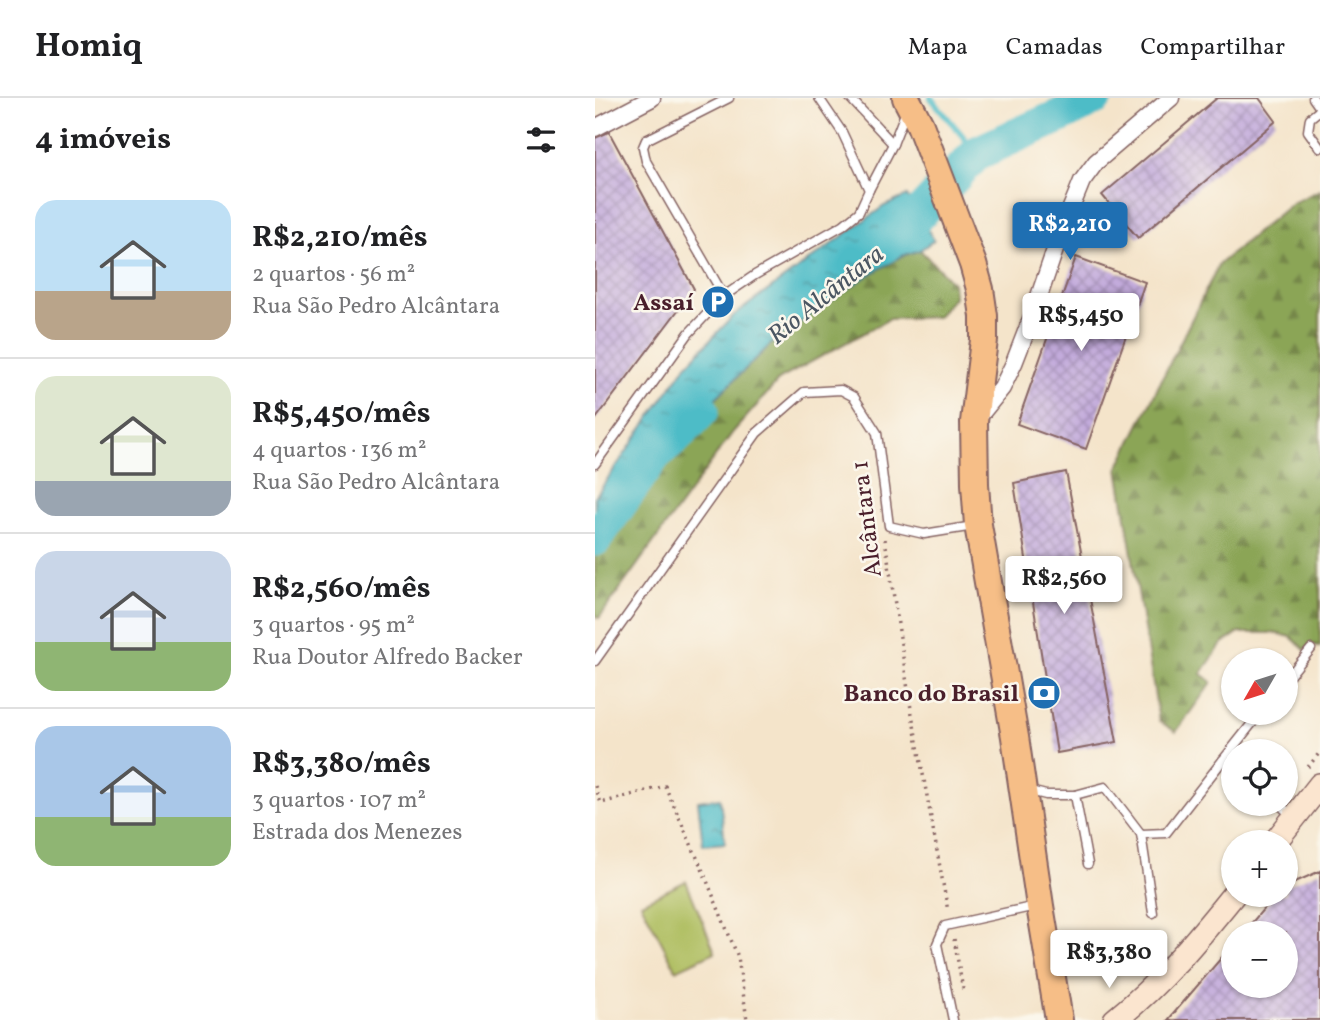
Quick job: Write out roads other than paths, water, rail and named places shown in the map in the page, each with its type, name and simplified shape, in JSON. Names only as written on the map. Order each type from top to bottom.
[{"type":"main road","points":[[912,106],[973,264],[980,289],[984,316],[983,340],[974,422],[978,525],[1059,1020]]},
{"type":"main road","points":[[1298,801],[1320,785]]},
{"type":"main road","points":[[1115,1020],[1141,999],[1196,941],[1223,907]]},
{"type":"main road","points":[[1096,1020],[1141,999]]},
{"type":"street","points":[[595,128],[652,98]]},
{"type":"street","points":[[974,422],[1002,388],[1014,363],[1082,181],[1096,162],[1171,98]]},
{"type":"lane","points":[[724,296],[646,161],[643,147],[646,140],[729,98]]},
{"type":"lane","points":[[819,98],[842,132],[869,190]]},
{"type":"lane","points":[[850,98],[893,144]]},
{"type":"lane","points":[[1313,98],[1320,109],[1310,118],[1308,131],[1320,148]]},
{"type":"lane","points":[[595,464],[689,333],[724,296],[755,275],[843,225],[859,212],[912,106]]},
{"type":"lane","points":[[595,662],[757,433],[804,393],[841,390],[854,397],[877,433],[889,526],[924,534],[978,525]]},
{"type":"lane","points":[[1299,664],[1311,649]]},
{"type":"lane","points":[[1240,739],[1251,725]]},
{"type":"lane","points":[[1141,834],[1166,833],[1221,763]]},
{"type":"lane","points":[[1023,790],[1046,795],[1075,795],[1105,787],[1141,834],[1153,913]]},
{"type":"lane","points":[[1075,795],[1088,864]]},
{"type":"lane","points":[[953,1020],[937,944],[945,926],[1040,905]]},
{"type":"water","points":[[907,196],[934,240],[861,280],[775,340],[674,439],[655,454],[595,539],[595,497],[685,367],[734,315],[884,206]]},
{"type":"water","points":[[720,798],[725,843],[703,845],[698,801]]},
{"type":"waterway","points":[[931,98],[977,153]]},
{"type":"waterway","name":"Rio Alcântara","points":[[883,247],[901,233],[977,153],[1095,98]]},
{"type":"waterway","name":"Rio Alcântara","points":[[595,539],[655,454],[702,410]]},
{"type":"place","name":"Assaí","points":[[718,302]]},
{"type":"place","name":"Banco do Brasil","points":[[1044,693]]}]
